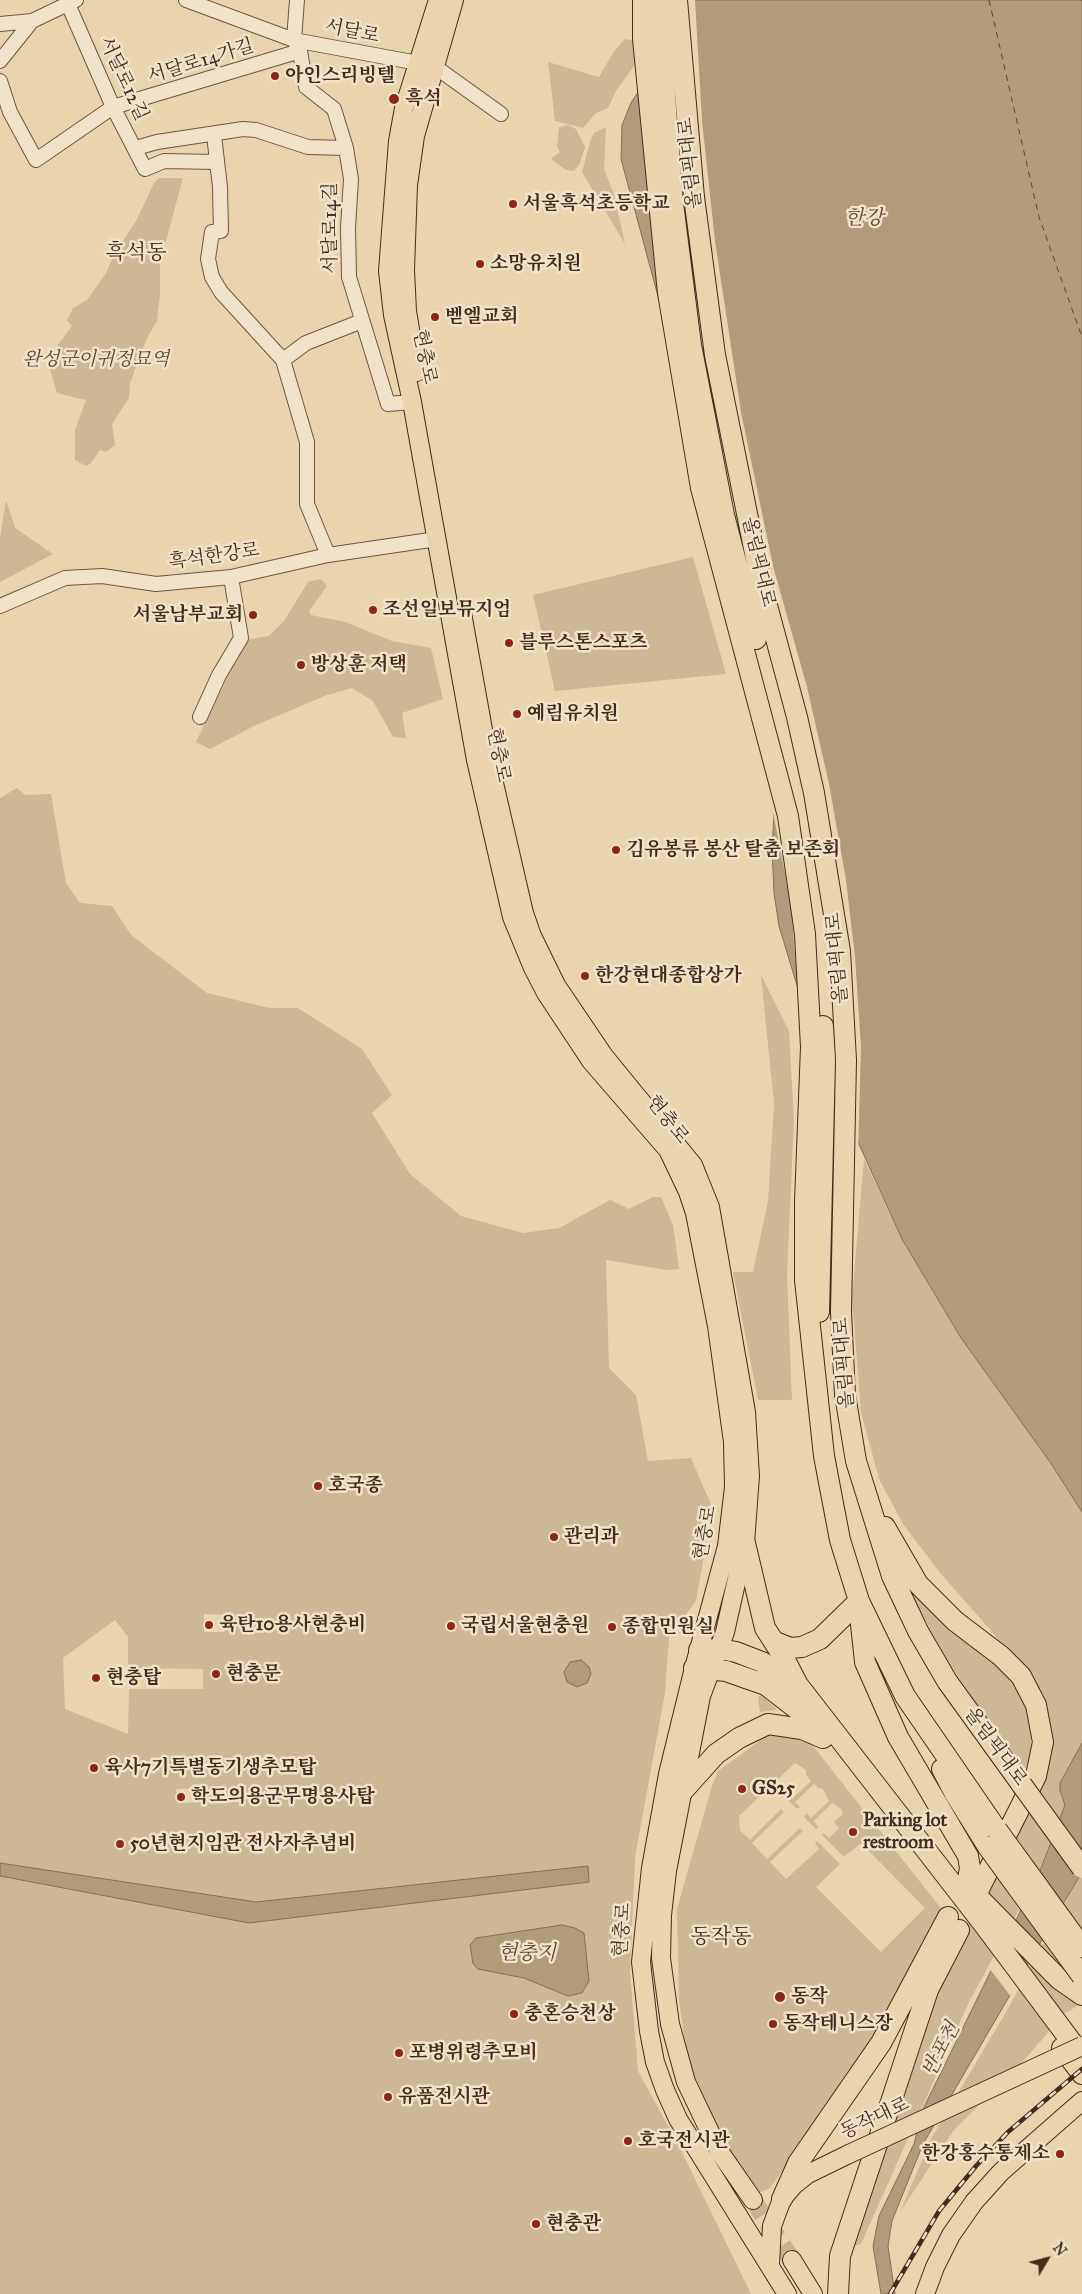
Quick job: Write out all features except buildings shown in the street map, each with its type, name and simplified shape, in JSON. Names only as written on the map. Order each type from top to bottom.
[{"type":"highway","name":"올림픽대로","points":[[643,0],[644,39],[668,293],[698,469],[788,816],[805,934],[811,1047],[813,1202]]},
{"type":"highway","name":"올림픽대로","points":[[658,0],[673,203],[691,345],[724,515],[794,792],[811,886],[821,972],[825,1060],[806,1280],[816,1393],[824,1456],[840,1540],[859,1601],[905,1696],[1082,1976]]},
{"type":"highway","name":"올림픽대로","points":[[677,0],[694,197],[715,355],[761,583],[797,717],[814,793],[840,951],[846,1060],[842,1204],[844,1395],[856,1461],[892,1576],[918,1631],[947,1681],[1082,1868]]},
{"type":"highway","points":[[856,1461],[889,1537],[918,1584],[955,1621],[1001,1656],[1022,1676],[1036,1705],[1043,1742],[1036,1776],[976,1891]]},
{"type":"highway","points":[[745,1543],[763,1619],[798,1685],[906,1825],[1056,2032],[1082,2074]]},
{"type":"highway","points":[[773,1640],[790,1648],[802,1647],[820,1639],[859,1601]]},
{"type":"highway","points":[[859,1601],[865,1662],[898,1737],[968,1856],[976,1891]]},
{"type":"highway","points":[[701,1662],[720,1649],[736,1652],[762,1662],[798,1685]]},
{"type":"highway","points":[[701,1662],[766,1685],[806,1716],[982,1932]]},
{"type":"highway","points":[[682,1792],[716,1754],[739,1738],[768,1724],[802,1728],[824,1738]]},
{"type":"highway","points":[[906,1825],[976,1891],[1059,1980],[1082,1995]]},
{"type":"highway","name":"올림픽대로","points":[[993,1838],[1082,1947]]},
{"type":"highway","points":[[782,2199],[798,2162],[881,2043],[953,1924],[928,1990],[840,2256],[838,2294]]},
{"type":"highway","points":[[1056,2032],[1082,2056]]},
{"type":"main road","name":"현충로","points":[[438,0],[408,186],[405,270],[407,311],[424,414],[488,756],[524,913],[532,936],[556,985],[604,1056],[694,1165],[710,1207],[746,1412],[750,1476],[745,1543],[720,1649]]},
{"type":"main road","name":"현충로","points":[[454,0],[426,65],[404,108],[398,140],[388,272],[394,316],[412,402],[476,760],[512,917],[519,938],[546,993],[592,1061],[668,1150],[688,1192],[695,1214],[726,1383],[733,1442],[734,1487],[727,1546],[701,1662],[661,1806],[651,1868],[641,1962],[644,2001],[655,2062],[678,2119],[787,2294]]},
{"type":"main road","name":"현충로","points":[[701,1662],[701,1696],[667,1871],[662,1915],[661,1958],[665,1996],[677,2055],[686,2082],[719,2151],[753,2200]]},
{"type":"main road","name":"동작대로","points":[[770,2265],[772,2226],[782,2199],[794,2185],[808,2174],[1082,2046]]},
{"type":"main road","points":[[925,2294],[935,2267],[951,2235],[974,2202],[1001,2172],[1082,2101]]},
{"type":"main road","points":[[792,2260],[813,2294]]},
{"type":"street","name":"서달로","points":[[186,0],[297,46],[342,49],[426,65],[502,114]]},
{"type":"street","name":"서달로14길","points":[[297,0],[297,46],[306,87],[334,109],[346,148],[351,179],[348,277],[388,404],[412,402]]},
{"type":"street","points":[[0,24],[32,21],[72,2]]},
{"type":"street","name":"서달로12길","points":[[72,2],[114,107],[145,169],[164,161],[217,162]]},
{"type":"street","points":[[0,61],[32,21]]},
{"type":"street","name":"서달로14가길","points":[[0,81],[10,112],[36,160],[114,107],[297,46]]},
{"type":"street","points":[[136,148],[157,142],[214,135],[243,129],[256,130],[308,147],[346,148]]},
{"type":"street","points":[[214,135],[221,231],[212,232],[208,258],[212,277],[221,292],[283,360],[307,442],[307,504],[328,555]]},
{"type":"street","points":[[283,360],[306,343],[362,321]]},
{"type":"street","name":"흑석한강로","points":[[0,606],[65,578],[102,576],[156,584],[231,577],[328,555],[437,540]]},
{"type":"street","points":[[200,717],[219,675],[240,638],[231,577]]},
{"type":"green space","points":[[625,39],[637,41],[639,59],[616,91],[608,108],[596,113],[583,128],[555,121],[548,62],[599,77],[613,53]]},
{"type":"green space","points":[[568,125],[576,129],[585,147],[580,163],[574,171],[566,170],[551,159],[560,152],[557,146],[559,127]]},
{"type":"green space","points":[[606,127],[604,169],[614,195],[625,244],[582,172],[594,133]]},
{"type":"green space","name":"완성군이귀정묘역","points":[[159,178],[183,178],[160,263],[160,294],[157,321],[146,340],[130,383],[129,398],[112,424],[115,445],[106,452],[100,450],[91,463],[86,466],[75,460],[75,430],[86,400],[57,393],[49,366],[52,353],[72,326],[67,320],[73,308],[87,300],[106,273],[114,255],[136,221],[154,183]]},
{"type":"green space","points":[[6,500],[15,528],[53,554],[0,582],[0,538]]},
{"type":"green space","points":[[693,557],[726,674],[555,691],[533,595]]},
{"type":"green space","points":[[321,579],[327,586],[309,611],[311,615],[345,622],[392,641],[431,648],[443,699],[402,713],[406,738],[393,737],[373,701],[352,688],[327,695],[256,725],[210,749],[196,742],[245,640],[269,636],[284,621],[308,582]]},
{"type":"green space","name":"국립서울현충원","points":[[17,788],[25,795],[51,794],[66,883],[80,903],[112,906],[131,935],[207,993],[270,1008],[298,1008],[362,1049],[392,1095],[372,1113],[410,1174],[461,1216],[523,1233],[559,1228],[610,1200],[629,1209],[653,1197],[661,1197],[673,1225],[679,1269],[667,1270],[606,1260],[609,1368],[636,1395],[648,1461],[691,1458],[710,1502],[706,1545],[696,1601],[669,1638],[665,1693],[635,1857],[630,1972],[638,2071],[679,2146],[751,2294],[0,2294],[0,798]],"holes":[[[204,1614],[225,1615],[224,1632],[204,1632]],[[115,1620],[128,1637],[128,1668],[203,1669],[203,1689],[129,1689],[128,1734],[65,1709],[63,1658]],[[201,1788],[202,1802],[177,1803],[176,1789]]]},
{"type":"green space","points":[[761,975],[789,1031],[794,1120],[787,1275],[792,1400],[758,1400],[733,1272],[753,1272],[768,1201],[774,1104]]},
{"type":"green space","points":[[864,1159],[902,1239],[961,1338],[1050,1462],[1082,1512],[1082,1743],[1060,1783],[1060,1790],[1065,1805],[1040,1871],[969,2002],[861,2244],[846,2249],[933,1996],[1038,1785],[1047,1756],[1021,1665],[941,1574],[903,1524],[879,1479],[861,1412],[852,1298]]},
{"type":"green space","points":[[898,1565],[1015,1680],[1032,1717],[1031,1754],[1025,1769],[949,1663]]},
{"type":"green space","points":[[761,1695],[776,1708],[775,1710],[760,1712],[758,1697]]},
{"type":"green space","points":[[769,1734],[799,1736],[813,1746],[940,1907],[941,1914],[873,2044],[770,2188],[759,2193],[754,2190],[715,2131],[691,2081],[679,2001],[677,1909],[718,1771]],"holes":[[[795,1763],[806,1770],[806,1775],[811,1781],[792,1799],[787,1793],[785,1797],[797,1809],[800,1807],[795,1802],[814,1784],[818,1788],[823,1789],[829,1801],[811,1818],[806,1813],[804,1817],[816,1829],[818,1827],[814,1821],[832,1803],[841,1809],[843,1814],[834,1822],[839,1828],[829,1838],[824,1833],[822,1835],[844,1857],[861,1843],[925,1908],[881,1952],[816,1887],[840,1864],[817,1841],[815,1843],[819,1849],[786,1879],[770,1862],[803,1831],[800,1828],[767,1859],[752,1843],[784,1812],[781,1809],[750,1840],[740,1830],[739,1816]]]},
{"type":"green space","points":[[1082,1872],[1082,2003],[1064,2014],[1026,2058],[954,2130],[900,2212],[932,2137],[1006,2012]]},
{"type":"water","name":"한강","points":[[682,0],[1082,0],[1082,1512],[1050,1462],[961,1338],[902,1239],[828,1076],[779,926],[774,893],[772,848],[775,797],[727,552],[621,159],[622,125],[631,103],[655,66]]},
{"type":"water","points":[[581,1660],[589,1667],[591,1674],[587,1683],[577,1687],[567,1682],[564,1672],[570,1662]]},
{"type":"water","name":"반포천","points":[[1082,1743],[1082,1872],[923,2144],[892,2221],[888,2246],[895,2294],[881,2294],[873,2246],[879,2216],[914,2144],[923,2109],[1040,1871],[1065,1805],[1060,1790],[1060,1783]]},
{"type":"water","points":[[0,1863],[256,1902],[588,1866],[589,1882],[249,1923],[0,1876]]},
{"type":"water","name":"현충지","points":[[562,1925],[575,1928],[584,1933],[589,1981],[582,1993],[568,1996],[524,1978],[478,1969],[473,1964],[470,1945],[476,1938]]},
{"type":"pier","points":[[680,0],[695,0],[702,121],[715,241],[741,412],[773,566],[807,687],[829,784],[846,880],[855,957],[861,1047],[858,1153],[825,1077],[799,1002],[791,904],[772,807],[773,797],[641,83]]},
{"type":"pier","points":[[1002,1940],[1027,1973],[1012,1998],[989,1968]]},
{"type":"ferry route","points":[[989,0],[1039,217],[1082,337]]},
{"type":"tunnel","points":[[753,2200],[792,2260]]},
{"type":"railway","points":[[890,2294],[939,2211],[976,2166],[1008,2132],[1082,2069]]},
{"type":"place","name":"아인스리빙텔","points":[[275,76]]},
{"type":"place","name":"흑석","points":[[394,99]]},
{"type":"place","name":"서울흑석초등학교","points":[[513,204]]},
{"type":"place","name":"소망유치원","points":[[480,264]]},
{"type":"place","name":"벧엘교회","points":[[435,317]]},
{"type":"place","name":"조선일보뮤지엄","points":[[373,610]]},
{"type":"place","name":"서울남부교회","points":[[253,615]]},
{"type":"place","name":"블루스톤스포츠","points":[[509,643]]},
{"type":"place","name":"방상훈 저택","points":[[301,665]]},
{"type":"place","name":"예림유치원","points":[[517,714]]},
{"type":"place","name":"김유봉류 봉산 탈춤 보존회","points":[[616,850]]},
{"type":"place","name":"한강현대종합상가","points":[[585,976]]},
{"type":"place","name":"호국종","points":[[318,1486]]},
{"type":"place","name":"관리과","points":[[554,1537]]},
{"type":"place","name":"육탄10용사현충비","points":[[209,1625]]},
{"type":"place","name":"국립서울현충원","points":[[451,1626]]},
{"type":"place","name":"종합민원실","points":[[612,1627]]},
{"type":"place","name":"현충문","points":[[216,1674]]},
{"type":"place","name":"현충탑","points":[[96,1678]]},
{"type":"place","name":"육사7기특별동기생추모탑","points":[[94,1768]]},
{"type":"place","name":"GS25","points":[[742,1789]]},
{"type":"place","name":"학도의용군무명용사탑","points":[[181,1797]]},
{"type":"place","name":"Parking lot restroom","points":[[853,1832]]},
{"type":"place","name":"50년현지임관 전사자추념비","points":[[120,1844]]},
{"type":"place","name":"동작","points":[[780,1997]]},
{"type":"place","name":"충혼승천상","points":[[514,2014]]},
{"type":"place","name":"동작테니스장","points":[[773,2024]]},
{"type":"place","name":"포병위령추모비","points":[[399,2053]]},
{"type":"place","name":"유품전시관","points":[[388,2097]]},
{"type":"place","name":"호국전시관","points":[[628,2141]]},
{"type":"place","name":"한강홍수통제소","points":[[1060,2154]]},
{"type":"place","name":"현충관","points":[[536,2224]]},
{"type":"district","name":"흑석동","points":[[136,254]]},
{"type":"district","name":"동작동","points":[[721,1938]]}]
